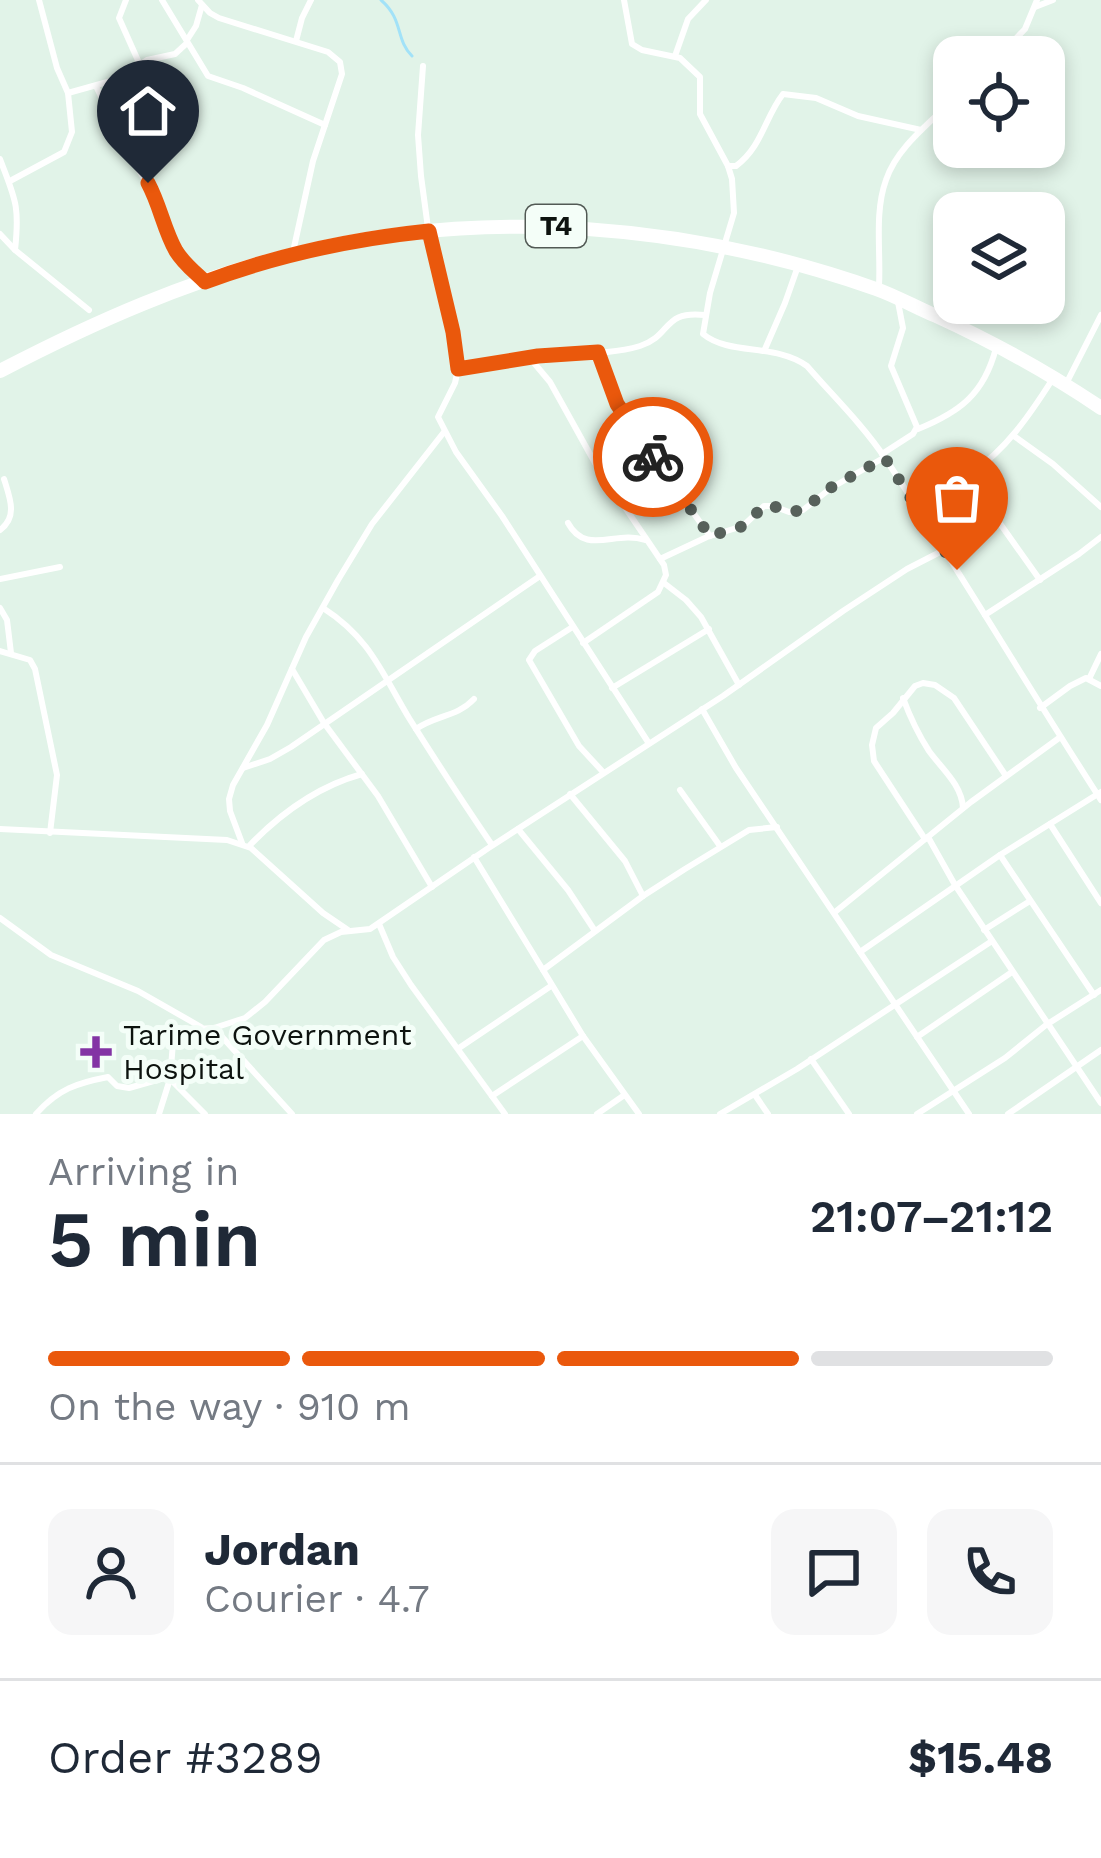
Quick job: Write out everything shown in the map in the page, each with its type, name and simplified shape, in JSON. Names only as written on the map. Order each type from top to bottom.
[{"type":"highway","name":"T4","points":[[0,371],[155,297],[293,254],[429,231],[542,226],[725,247],[878,290],[998,345],[1101,408]]},
{"type":"street","points":[[10,182],[64,152],[73,132],[68,93],[39,0]]},
{"type":"street","points":[[126,0],[119,17],[140,65]]},
{"type":"street","points":[[162,0],[208,76],[325,125]]},
{"type":"street","points":[[296,42],[311,0]]},
{"type":"street","points":[[624,0],[632,44],[675,56],[700,77],[700,114],[732,179],[734,213],[705,315],[704,334],[727,345],[797,358],[807,366],[884,456],[1100,796],[1000,854],[860,952]]},
{"type":"street","points":[[675,56],[688,19],[706,0]]},
{"type":"street","points":[[1018,36],[1036,2],[1053,0]]},
{"type":"street","points":[[68,93],[126,75],[151,58],[175,54],[196,26],[200,3],[219,18],[336,56],[342,74],[313,161],[293,254]]},
{"type":"street","points":[[423,66],[418,147],[429,231],[458,369],[438,417],[648,742]]},
{"type":"street","points":[[96,86],[160,204],[178,256],[205,282]]},
{"type":"street","points":[[728,166],[736,166],[753,149],[783,94],[816,98],[858,116],[922,130]]},
{"type":"street","points":[[878,290],[880,208],[886,176],[933,119]]},
{"type":"street","points":[[0,159],[17,207],[15,250]]},
{"type":"street","points":[[0,234],[89,310]]},
{"type":"street","points":[[765,349],[798,266]]},
{"type":"street","points":[[898,298],[902,328],[891,366],[916,422],[915,430]]},
{"type":"street","points":[[458,369],[640,346],[659,336],[672,319],[705,315]]},
{"type":"street","points":[[917,510],[967,477],[1014,436],[1060,381],[1101,315]]},
{"type":"street","points":[[660,559],[743,526],[764,506],[803,510],[915,430],[944,419],[965,404],[985,380],[998,345]]},
{"type":"street","points":[[598,352],[625,418],[710,536]]},
{"type":"street","points":[[529,357],[550,382],[666,574],[664,584],[650,598],[583,644]]},
{"type":"street","points":[[246,845],[229,799],[243,768],[323,608],[372,524],[444,432]]},
{"type":"street","points":[[1014,436],[1101,507]]},
{"type":"street","points":[[967,477],[1040,580]]},
{"type":"street","points":[[0,530],[11,518],[4,479]]},
{"type":"street","points":[[568,523],[587,541],[623,536],[646,541]]},
{"type":"street","points":[[985,615],[1101,536]]},
{"type":"street","points":[[159,1114],[171,1078],[176,1035],[188,1028],[214,1028],[245,1018],[324,940],[379,924],[843,611],[944,550]]},
{"type":"street","points":[[0,579],[60,567]]},
{"type":"street","points":[[243,768],[270,759],[540,576]]},
{"type":"street","points":[[664,584],[686,600],[709,629],[739,685]]},
{"type":"street","points":[[0,608],[10,629],[11,653]]},
{"type":"street","points":[[323,608],[368,647],[492,845]]},
{"type":"street","points":[[572,628],[535,651],[530,660],[579,746],[603,772]]},
{"type":"street","points":[[612,688],[709,629]]},
{"type":"street","points":[[0,651],[30,660],[35,669],[58,781],[50,832]]},
{"type":"street","points":[[1040,708],[1070,686],[1089,679],[1101,654]]},
{"type":"street","points":[[292,668],[432,887]]},
{"type":"street","points":[[1089,679],[1101,686]]},
{"type":"street","points":[[1006,776],[944,690],[923,683],[914,686],[875,728],[874,761],[1101,1103]]},
{"type":"street","points":[[903,698],[928,749],[961,794],[964,808]]},
{"type":"street","points":[[416,729],[455,714],[474,699]]},
{"type":"street","points":[[702,709],[720,744],[969,1114]]},
{"type":"street","points":[[835,912],[1059,738]]},
{"type":"street","points":[[246,845],[311,795],[362,774]]},
{"type":"street","points":[[680,790],[721,847]]},
{"type":"street","points":[[571,794],[625,861],[643,896]]},
{"type":"street","points":[[1050,824],[1101,903]]},
{"type":"street","points":[[543,970],[643,896],[721,847],[749,830],[777,827]]},
{"type":"street","points":[[0,829],[227,840],[246,845],[323,913],[351,931]]},
{"type":"street","points":[[518,829],[595,931]]},
{"type":"street","points":[[917,1114],[1097,993],[1000,854]]},
{"type":"street","points":[[474,857],[583,1036],[639,1114]]},
{"type":"street","points":[[984,930],[1030,901]]},
{"type":"street","points":[[0,918],[51,955],[138,991],[204,1028]]},
{"type":"street","points":[[379,924],[411,985],[506,1114]]},
{"type":"street","points":[[720,1114],[992,941]]},
{"type":"street","points":[[917,1037],[1012,971]]},
{"type":"street","points":[[459,1048],[552,986]]},
{"type":"street","points":[[214,1028],[292,1114]]},
{"type":"street","points":[[492,1096],[583,1036]]},
{"type":"street","points":[[1008,1114],[1101,1050]]},
{"type":"street","points":[[812,1059],[849,1114]]},
{"type":"street","points":[[36,1114],[52,1096],[81,1083],[108,1077],[117,1086],[129,1088],[171,1078]]},
{"type":"street","points":[[171,1078],[205,1114]]},
{"type":"street","points":[[597,1114],[624,1095]]},
{"type":"street","points":[[755,1095],[767,1114]]},
{"type":"street","points":[[1025,1103],[1032,1114]]},
{"type":"waterway","points":[[381,0],[412,56]]},
{"type":"way so far","points":[[653,457],[710,536],[749,523],[764,506],[789,512],[810,507],[830,488],[885,458],[957,570]]},
{"type":"place","name":"Tarime Government Hospital","points":[[96,1052]]},
{"type":"route","points":[[148,183],[178,256],[205,282],[293,254],[429,231],[458,369],[598,352],[617,404],[653,457]]}]
